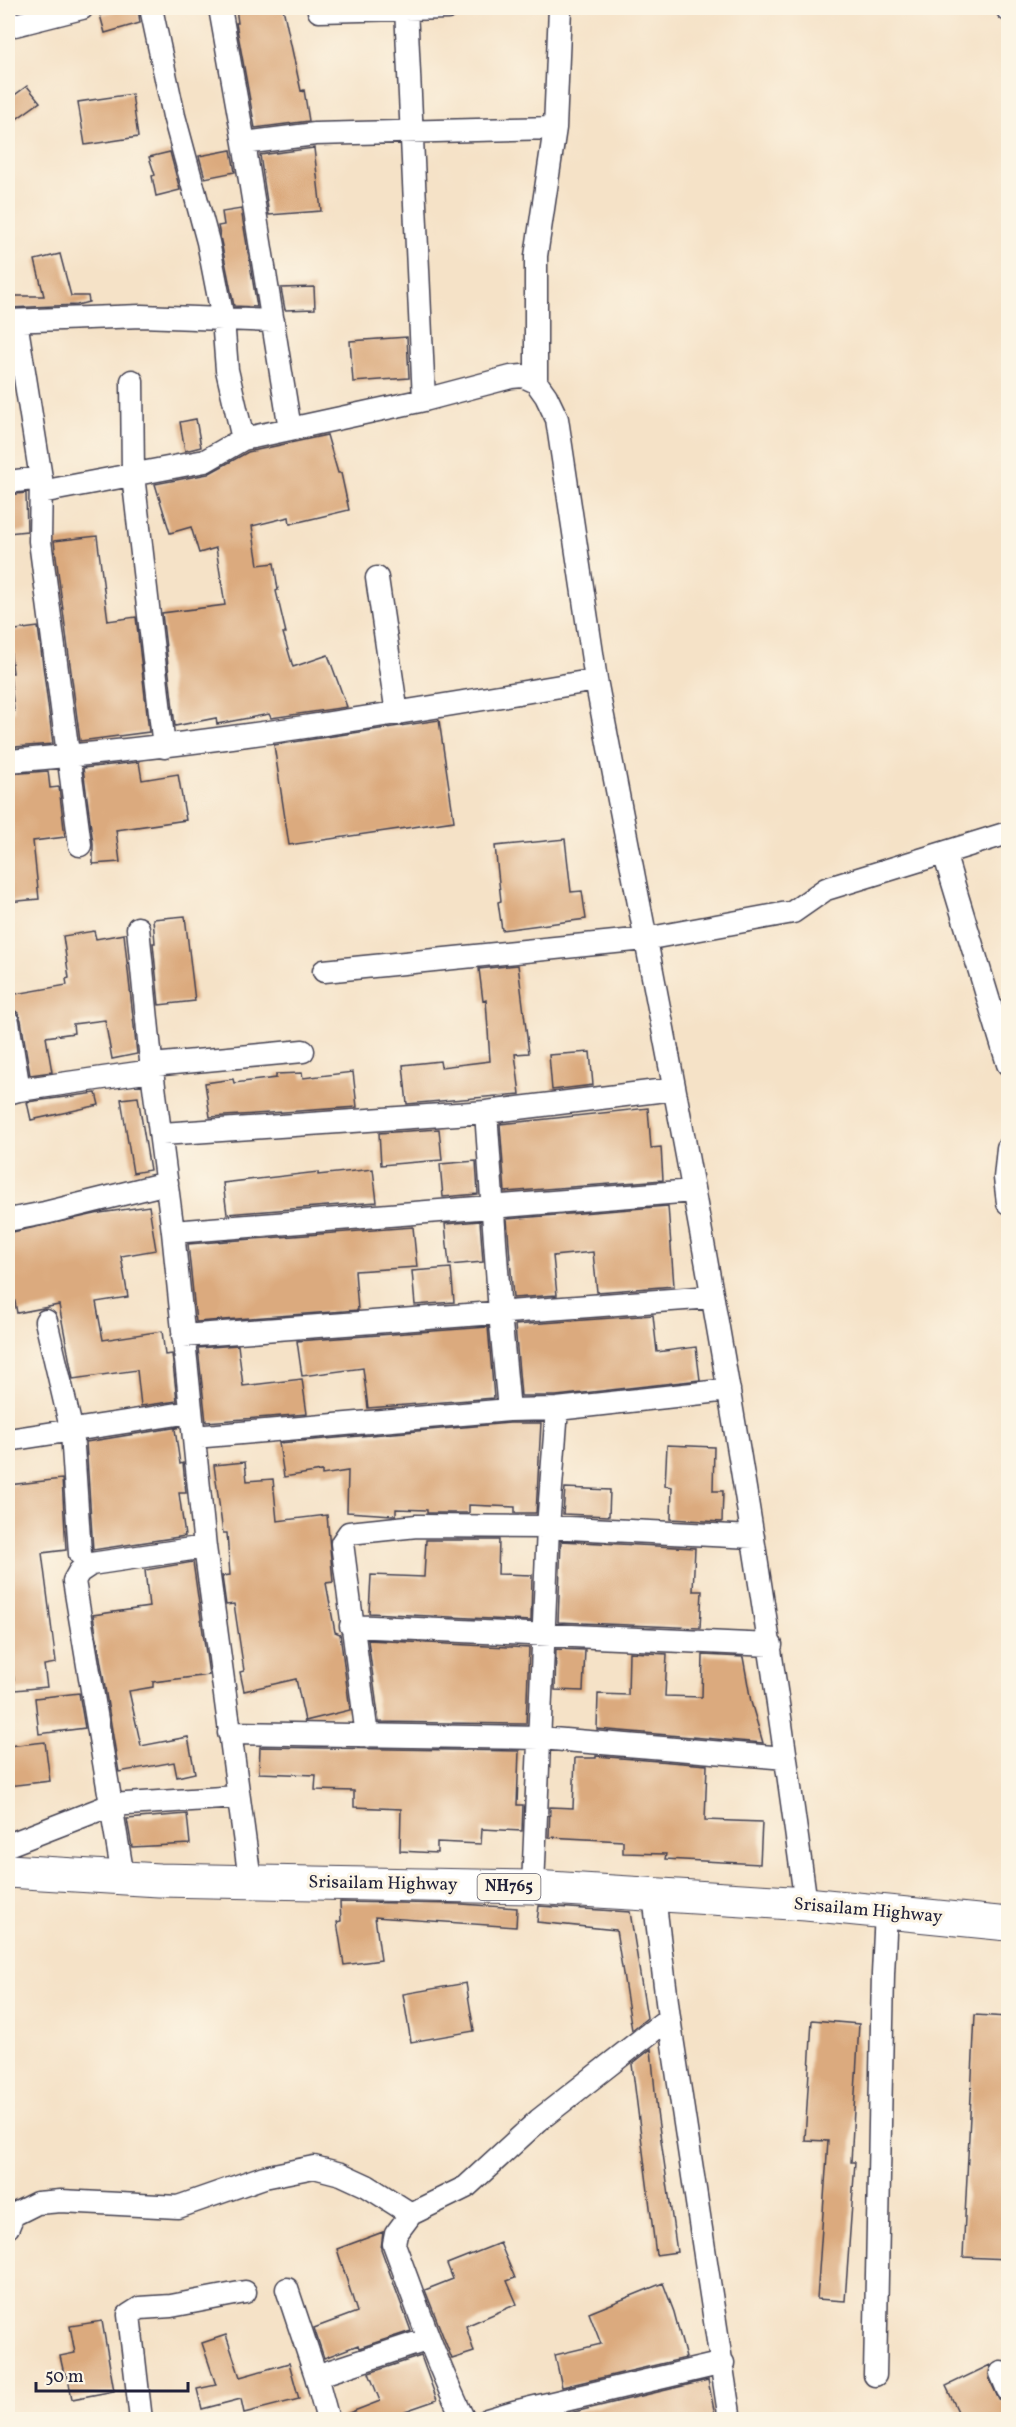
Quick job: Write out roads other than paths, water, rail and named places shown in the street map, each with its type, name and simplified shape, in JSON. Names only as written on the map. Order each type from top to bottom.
[{"type":"highway","name":"Srisailam Highway","points":[[8,1870],[123,1877],[533,1887],[806,1904],[1008,1924]]},
{"type":"street","points":[[26,18],[82,8]]},
{"type":"street","points":[[151,8],[174,116],[208,242],[223,319],[227,370],[243,439]]},
{"type":"street","points":[[220,8],[290,429]]},
{"type":"street","points":[[319,11],[447,8]]},
{"type":"street","points":[[536,382],[536,256],[555,128],[560,8]]},
{"type":"street","points":[[406,9],[424,400]]},
{"type":"street","points":[[244,143],[315,134],[555,128]]},
{"type":"street","points":[[80,845],[40,541],[41,485],[12,321],[141,316],[273,321]]},
{"type":"street","points":[[8,482],[41,485],[133,475],[205,461],[243,439],[424,400],[511,377],[523,376],[536,382],[546,396],[557,419],[596,680],[729,1390],[771,1646],[806,1904]]},
{"type":"street","points":[[132,381],[133,475],[164,747]]},
{"type":"street","points":[[377,578],[398,714]]},
{"type":"street","points":[[8,761],[164,747],[398,714],[596,680]]},
{"type":"street","points":[[324,971],[645,939],[793,912],[826,889],[1008,833]]},
{"type":"street","points":[[944,852],[1008,1064]]},
{"type":"street","points":[[138,928],[206,1546],[250,1880]]},
{"type":"street","points":[[8,1022],[13,1092],[152,1068],[303,1051]]},
{"type":"street","points":[[162,1134],[486,1112],[674,1089]]},
{"type":"street","points":[[486,1112],[500,1313],[510,1410]]},
{"type":"street","points":[[1008,1148],[1005,1178],[1008,1203]]},
{"type":"street","points":[[8,1220],[167,1183]]},
{"type":"street","points":[[173,1232],[693,1191]]},
{"type":"street","points":[[183,1336],[712,1297]]},
{"type":"street","points":[[46,1321],[72,1432],[80,1554]]},
{"type":"street","points":[[194,1437],[510,1410],[557,1409],[729,1390]]},
{"type":"street","points":[[533,1887],[548,1527],[557,1409]]},
{"type":"street","points":[[8,1440],[191,1412]]},
{"type":"street","points":[[367,1736],[342,1543],[349,1533],[417,1526],[548,1527],[753,1537]]},
{"type":"street","points":[[123,1877],[74,1581],[79,1572],[91,1564],[206,1546]]},
{"type":"street","points":[[351,1626],[771,1646]]},
{"type":"street","points":[[229,1733],[540,1738],[786,1758]]},
{"type":"street","points":[[8,1845],[111,1805],[238,1797]]},
{"type":"street","points":[[654,1896],[669,2018],[730,2420]]},
{"type":"street","points":[[875,2374],[882,1986],[886,1912]]},
{"type":"street","points":[[464,2420],[446,2382],[394,2244],[396,2234],[411,2214],[466,2187],[540,2120],[669,2018]]},
{"type":"street","points":[[9,2220],[37,2203],[61,2201],[178,2207],[264,2177],[314,2167],[341,2174],[367,2186],[411,2214]]},
{"type":"street","points":[[287,2289],[328,2420]]},
{"type":"street","points":[[141,2420],[129,2316],[140,2308],[171,2306],[245,2292]]},
{"type":"street","points":[[316,2376],[429,2339]]},
{"type":"street","points":[[487,2420],[514,2416],[723,2363]]}]
